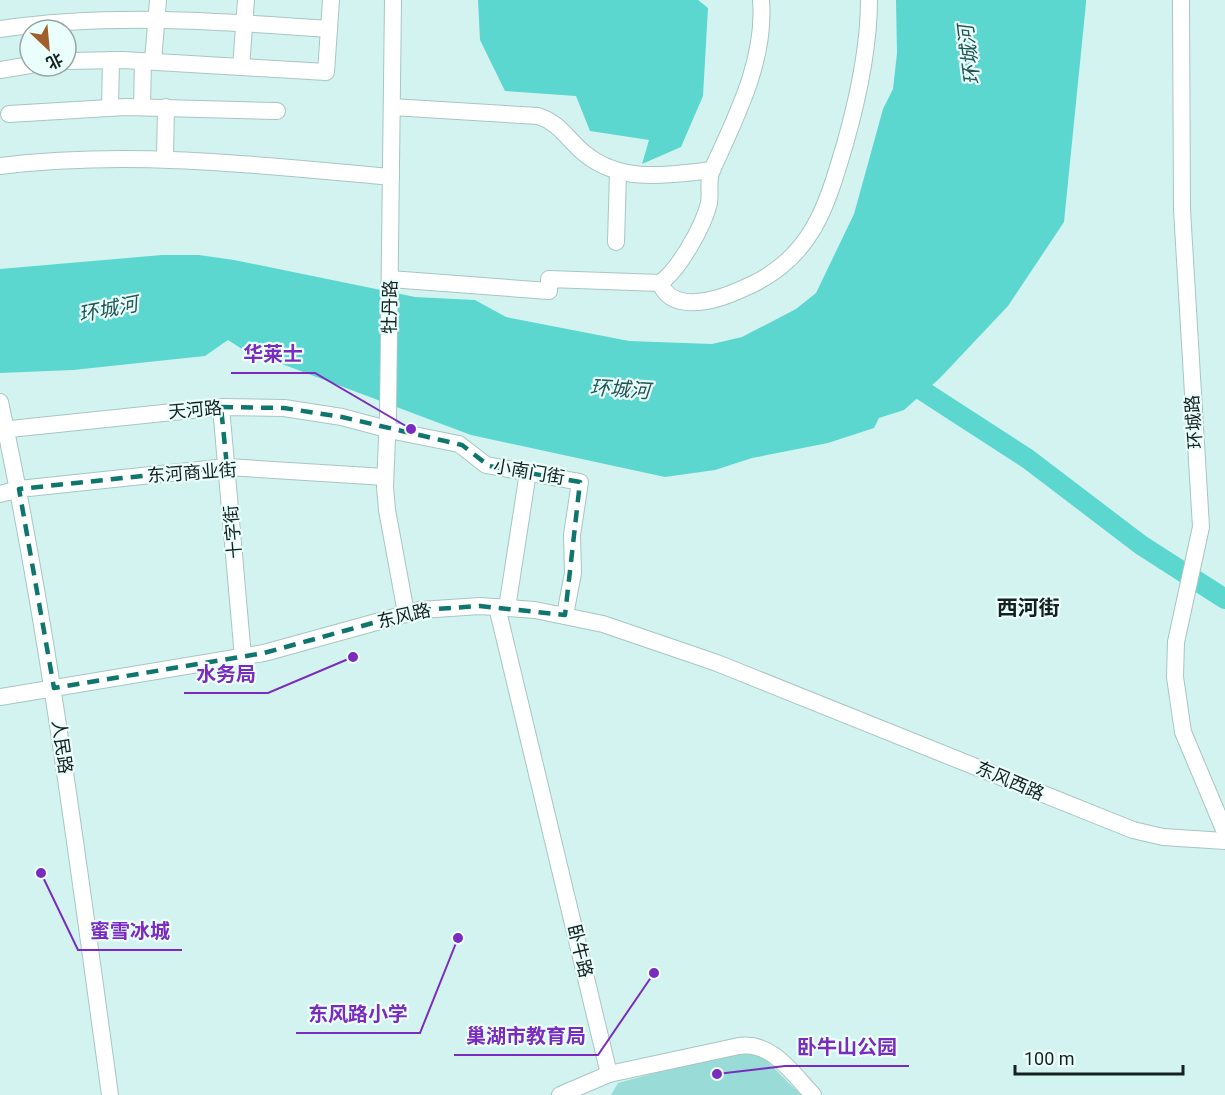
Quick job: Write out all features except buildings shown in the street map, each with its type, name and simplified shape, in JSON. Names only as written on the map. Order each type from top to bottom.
[{"type":"street","points":[[142,107],[158,0]]},
{"type":"street","points":[[241,67],[246,0]]},
{"type":"street","points":[[78,61],[148,61],[326,72],[331,0]]},
{"type":"street","name":"牡丹路","points":[[393,0],[388,422],[385,477],[387,510],[406,613]]},
{"type":"street","points":[[390,279],[549,291],[549,279],[660,283],[675,269],[703,219],[709,202],[709,179],[738,111],[756,59],[761,31],[761,0]]},
{"type":"street","points":[[660,283],[666,294],[680,301],[719,298],[776,271],[805,242],[824,209],[848,133],[860,81],[868,0]]},
{"type":"street","name":"环城路","points":[[1180,0],[1182,210],[1200,511],[1197,549],[1181,621],[1175,666],[1180,721],[1192,758],[1225,832]]},
{"type":"street","points":[[0,29],[84,20],[157,18],[329,29]]},
{"type":"street","points":[[110,107],[111,60]]},
{"type":"street","points":[[0,70],[18,67]]},
{"type":"street","points":[[9,114],[110,107],[277,111]]},
{"type":"street","points":[[165,158],[166,107]]},
{"type":"street","points":[[392,107],[498,112],[546,119],[556,124],[593,160],[618,172],[652,176],[712,170]]},
{"type":"street","points":[[0,166],[81,159],[165,158],[391,177]]},
{"type":"street","points":[[616,242],[618,172]]},
{"type":"street","name":"人民路","points":[[0,402],[3,430],[19,489],[54,688],[110,1095]]},
{"type":"street","name":"天河路","points":[[3,430],[221,407],[257,406],[388,422]]},
{"type":"street","name":"十字街","points":[[221,407],[243,657]]},
{"type":"street","name":"小南门街","points":[[388,422],[462,445],[486,465],[580,482],[572,535],[573,573],[565,615]]},
{"type":"street","name":"东河商业街","points":[[0,494],[19,489],[227,467],[385,477]]},
{"type":"street","points":[[502,607],[528,472]]},
{"type":"street","name":"东风路","points":[[0,697],[243,657],[302,644],[406,613],[446,607],[502,607],[565,615],[650,639],[802,696]]},
{"type":"street","name":"卧牛路","points":[[502,607],[609,1074]]},
{"type":"street","name":"东风西路","points":[[802,696],[1133,830],[1184,840],[1225,841]]},
{"type":"street","points":[[560,1095],[609,1074],[755,1045],[772,1053],[813,1095]]},
{"type":"highlighted area","points":[[221,407],[284,408],[342,417],[462,445],[489,466],[580,482],[565,615],[480,606],[420,610],[264,653],[54,688],[19,489],[227,467]]},
{"type":"shaded area","points":[[749,1051],[765,1059],[801,1095],[611,1095],[618,1083],[733,1052]]},
{"type":"water","points":[[478,0],[698,0],[708,8],[703,96],[681,147],[642,164],[649,140],[590,131],[576,96],[505,91],[480,40]]},
{"type":"water","name":"环城河","points":[[896,0],[1086,0],[1086,3],[1064,222],[1008,306],[940,378],[904,410],[879,418],[874,428],[828,443],[752,458],[715,470],[665,477],[471,435],[242,349],[228,340],[205,356],[73,370],[0,373],[0,269],[162,255],[199,255],[234,260],[415,297],[475,300],[506,317],[629,341],[712,344],[742,337],[796,309],[816,293],[854,214],[883,109],[893,89],[897,53]]},
{"type":"waterway","points":[[903,378],[1028,459],[1141,545],[1225,599]]},
{"type":"place","name":"华莱士","points":[[411,429]]},
{"type":"place","name":"水务局","points":[[353,657]]},
{"type":"place","name":"蜜雪冰城","points":[[41,873]]},
{"type":"place","name":"东风路小学","points":[[458,938]]},
{"type":"place","name":"巢湖市教育局","points":[[654,973]]},
{"type":"place","name":"卧牛山公园","points":[[717,1074]]},
{"type":"district","name":"西河街","points":[[1028,608]]}]
